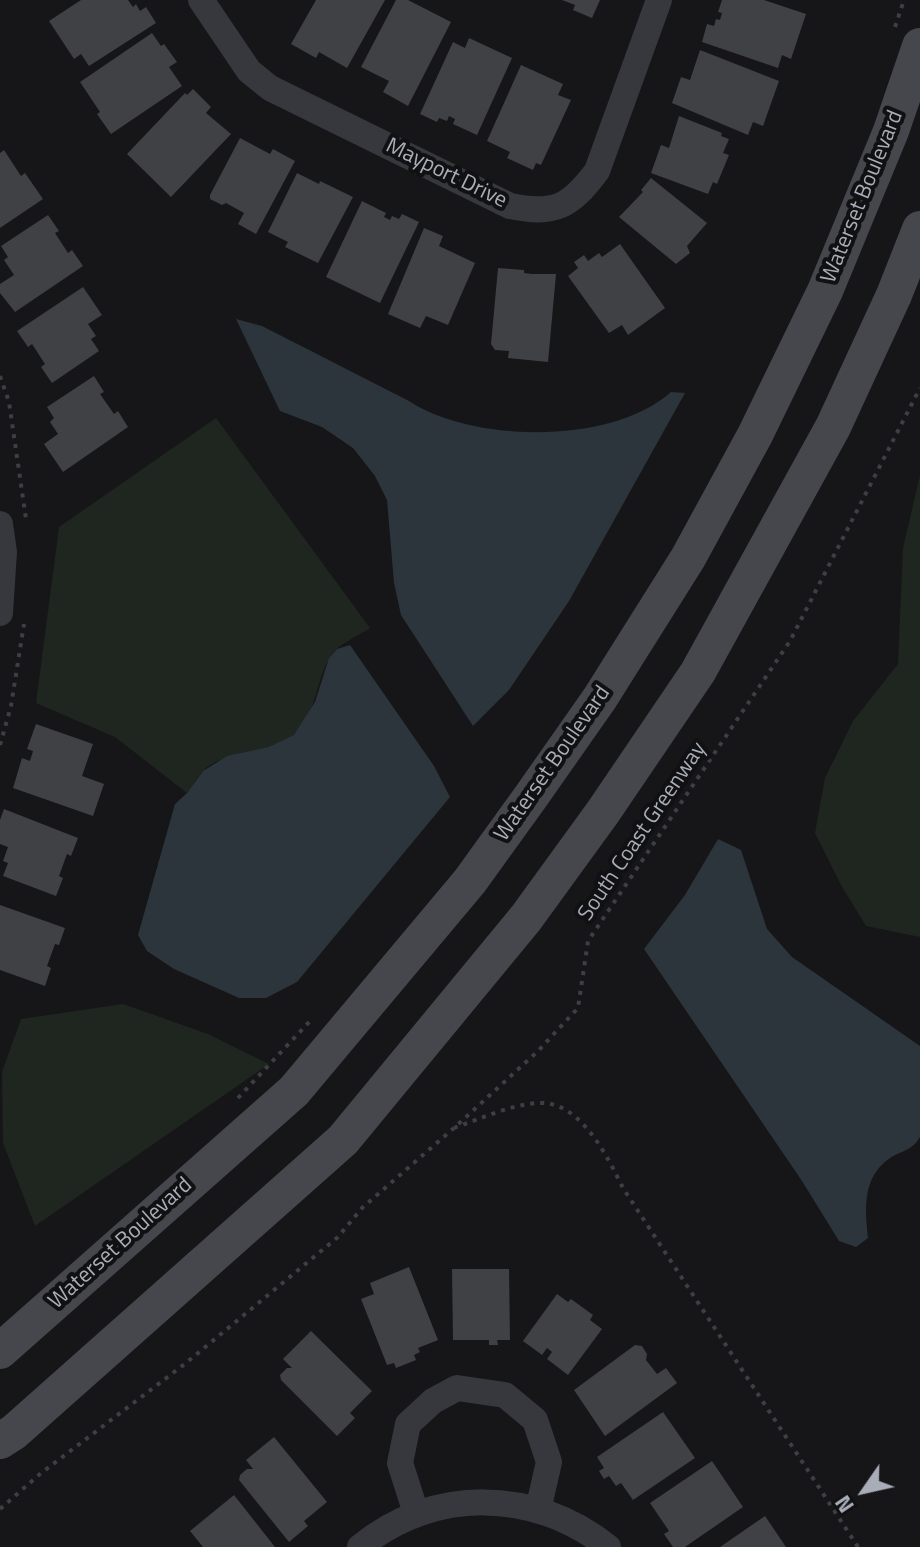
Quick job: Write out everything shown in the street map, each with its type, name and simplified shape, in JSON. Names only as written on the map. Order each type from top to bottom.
[{"type":"street","name":"Mayport Drive","points":[[201,0],[249,71],[270,88],[510,206],[535,211],[557,209],[580,194],[597,171],[659,0]]},
{"type":"street","name":"Waterset Boulevard","points":[[0,1351],[294,1091],[470,881],[600,698],[680,571],[755,435],[831,276],[891,131],[906,42]]},
{"type":"street","points":[[0,1441],[343,1140],[526,918],[698,672],[833,427],[894,295],[920,229]]},
{"type":"street","points":[[0,524],[4,552],[0,613]]},
{"type":"street","points":[[416,1513],[400,1463],[408,1424],[433,1401],[457,1388],[505,1395],[535,1420],[549,1462],[538,1510]]},
{"type":"street","points":[[360,1547],[416,1513],[486,1500],[538,1510],[570,1521],[608,1547]]},
{"type":"path","points":[[904,0],[906,42]]},
{"type":"path","name":"South Coast Greenway","points":[[0,1509],[40,1474],[186,1363],[326,1247],[362,1208],[538,1051],[578,1008],[588,941],[790,641],[920,388]]},
{"type":"path","points":[[228,1108],[313,1017]]},
{"type":"path","points":[[454,1128],[522,1106],[551,1104],[573,1115],[603,1147],[623,1188],[858,1547]]},
{"type":"shaded area","points":[[236,319],[262,326],[436,415],[504,431],[579,429],[614,422],[645,409],[671,392],[685,393],[569,601],[509,690],[473,726],[401,615],[394,583],[387,500],[375,476],[353,448],[322,427],[280,411]]},
{"type":"shaded area","points":[[216,418],[370,628],[343,644],[330,657],[307,719],[293,736],[271,747],[222,759],[201,773],[187,793],[115,737],[36,703],[59,527]]},
{"type":"shaded area","points":[[920,475],[920,937],[866,926],[815,833],[825,778],[853,721],[898,664],[903,548]]},
{"type":"shaded area","points":[[350,645],[434,766],[450,797],[297,982],[266,998],[239,998],[174,969],[147,951],[138,935],[175,804],[203,771],[227,756],[269,747],[294,735],[315,702],[329,658],[337,649]]},
{"type":"shaded area","points":[[718,839],[741,850],[767,929],[792,957],[920,1046],[920,1137],[910,1148],[890,1158],[874,1174],[867,1194],[868,1238],[856,1247],[839,1241],[802,1181],[644,949],[685,895]]},
{"type":"shaded area","points":[[123,1004],[208,1034],[269,1064],[35,1226],[3,1143],[2,1072],[21,1019]]},
{"type":"building","points":[[81,0],[128,0],[133,7],[136,4],[140,11],[146,7],[156,23],[89,66],[81,54],[74,59],[49,21]]},
{"type":"building","points":[[316,0],[385,0],[347,68],[319,52],[316,58],[291,44]]},
{"type":"building","points":[[396,0],[408,0],[451,22],[408,106],[383,92],[389,81],[361,67]]},
{"type":"building","points":[[562,0],[600,0],[592,18],[573,10],[575,5]]},
{"type":"building","points":[[722,0],[764,0],[806,14],[791,59],[782,55],[778,68],[702,42],[707,24],[714,26],[716,19],[720,20],[722,13],[718,12]]},
{"type":"building","points":[[152,33],[177,62],[169,67],[182,86],[111,134],[80,82]]},
{"type":"building","points":[[469,38],[512,58],[477,135],[453,124],[455,119],[449,116],[447,121],[439,118],[437,122],[420,114],[453,42],[465,48]]},
{"type":"building","points":[[700,50],[779,81],[763,126],[753,122],[748,135],[672,103],[681,77],[690,80]]},
{"type":"building","points":[[521,65],[563,84],[558,95],[571,100],[541,165],[536,163],[533,170],[507,158],[510,152],[487,141]]},
{"type":"building","points":[[193,89],[211,107],[206,113],[231,134],[171,197],[127,154],[185,93],[187,95]]},
{"type":"building","points":[[679,116],[722,133],[721,136],[729,139],[723,153],[729,155],[717,184],[713,182],[708,194],[651,173],[661,145],[669,148]]},
{"type":"building","points":[[240,138],[270,154],[273,149],[295,161],[256,234],[238,224],[244,213],[210,199]]},
{"type":"building","points":[[4,150],[21,176],[25,173],[43,199],[0,228],[0,153]]},
{"type":"building","points":[[297,173],[353,197],[318,263],[285,247],[288,242],[268,232]]},
{"type":"building","points":[[651,178],[707,223],[687,246],[690,253],[676,264],[619,217],[643,192],[641,190]]},
{"type":"building","points":[[362,201],[386,213],[384,217],[390,220],[392,216],[399,219],[402,214],[419,222],[380,303],[326,277]]},
{"type":"building","points":[[48,215],[68,253],[72,250],[83,266],[15,312],[0,293],[0,284],[14,275],[4,260],[8,257],[1,246]]},
{"type":"building","points":[[424,228],[443,236],[439,246],[475,263],[448,325],[426,316],[420,328],[388,314]]},
{"type":"building","points":[[620,244],[665,308],[628,335],[622,325],[609,333],[568,276],[578,268],[574,262],[584,255],[588,261],[599,253],[602,257]]},
{"type":"building","points":[[498,268],[524,270],[524,273],[532,274],[556,274],[548,362],[508,358],[509,351],[495,350],[491,344]]},
{"type":"building","points":[[83,287],[102,315],[88,324],[96,336],[91,339],[99,351],[52,383],[41,367],[45,364],[32,344],[28,347],[17,331]]},
{"type":"building","points":[[94,376],[104,392],[100,394],[114,414],[118,411],[128,427],[63,472],[44,444],[58,434],[50,422],[54,418],[47,407]]},
{"type":"building","points":[[36,724],[93,744],[82,776],[104,784],[93,816],[13,788],[22,758],[30,761],[33,751],[27,749]]},
{"type":"building","points":[[4,809],[78,838],[71,856],[67,854],[56,896],[3,876],[8,863],[3,861],[8,847],[0,844],[0,820]]},
{"type":"building","points":[[0,905],[65,928],[47,966],[51,968],[45,986],[0,970]]},
{"type":"building","points":[[409,1267],[438,1340],[418,1348],[420,1352],[414,1355],[416,1360],[396,1368],[394,1363],[387,1365],[361,1299],[374,1294],[370,1283]]},
{"type":"building","points":[[452,1269],[509,1269],[510,1340],[497,1340],[498,1345],[489,1345],[489,1340],[453,1340]]},
{"type":"building","points":[[557,1294],[568,1302],[571,1299],[593,1315],[590,1320],[602,1329],[568,1375],[547,1359],[552,1352],[547,1348],[542,1355],[523,1341]]},
{"type":"building","points":[[311,1331],[372,1391],[350,1413],[355,1418],[337,1436],[281,1380],[280,1375],[287,1368],[292,1368],[283,1359]]},
{"type":"building","points":[[635,1345],[642,1346],[647,1354],[646,1360],[657,1374],[666,1368],[677,1383],[605,1436],[574,1390]]},
{"type":"building","points":[[663,1412],[695,1458],[633,1500],[621,1483],[616,1486],[609,1476],[604,1479],[599,1471],[604,1468],[597,1457]]},
{"type":"building","points":[[274,1437],[327,1502],[304,1521],[308,1526],[289,1542],[239,1480],[247,1469],[253,1469],[246,1460]]},
{"type":"building","points":[[712,1461],[743,1507],[685,1547],[673,1547],[664,1534],[669,1531],[650,1503]]},
{"type":"building","points":[[234,1495],[275,1547],[203,1547],[190,1531]]},
{"type":"building","points":[[765,1516],[786,1547],[720,1547]]}]
